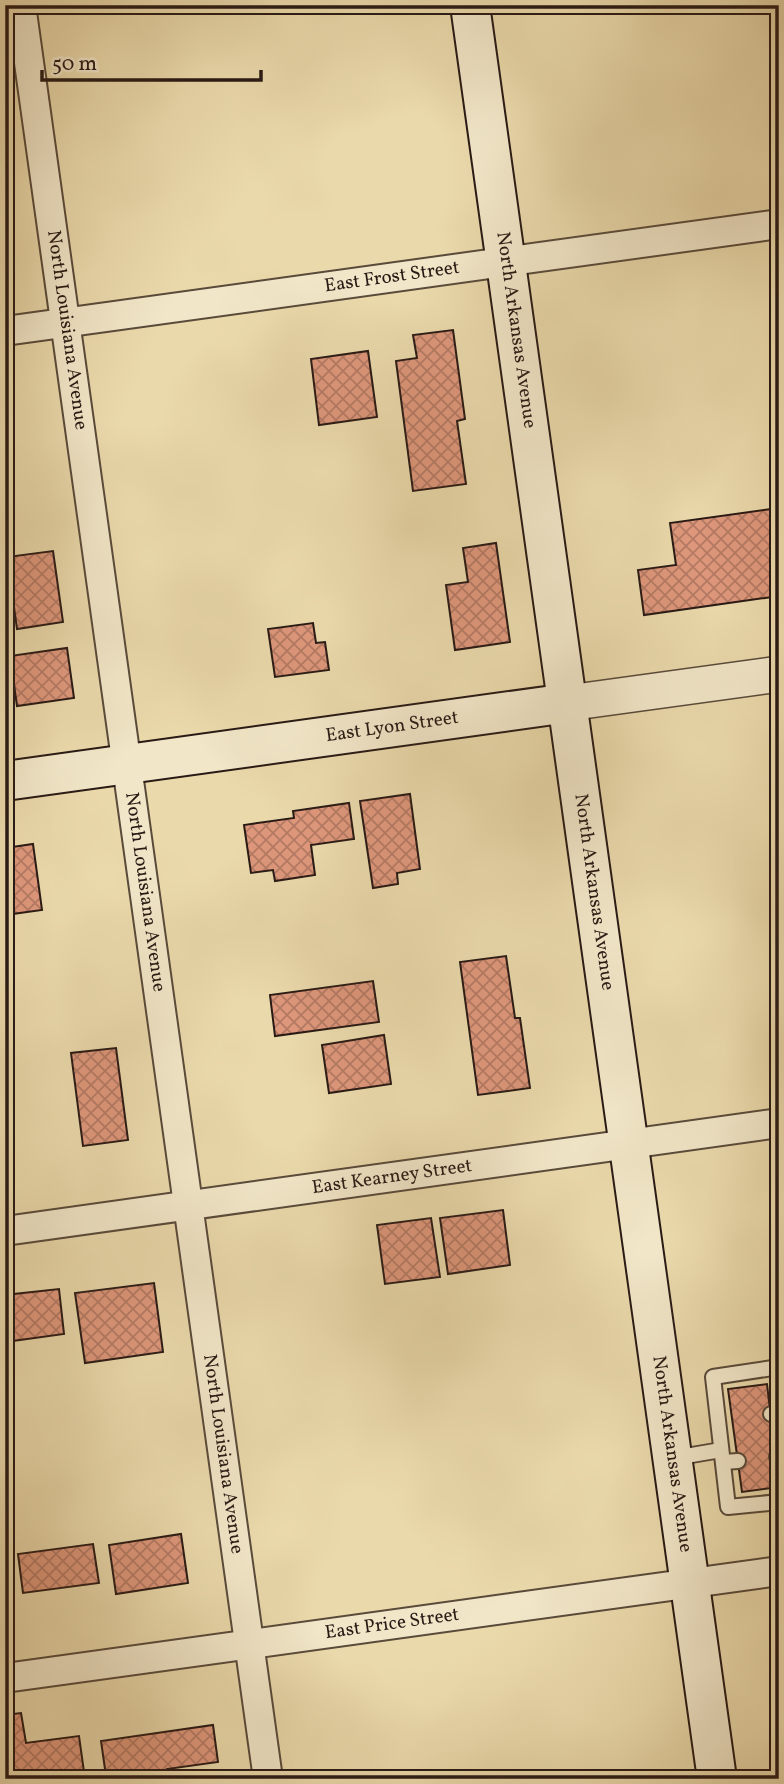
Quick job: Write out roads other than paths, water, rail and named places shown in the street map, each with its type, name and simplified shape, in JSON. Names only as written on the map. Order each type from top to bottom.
[{"type":"main road","name":"North Arkansas Avenue","points":[[470,5],[717,1779]]},
{"type":"main road","name":"East Lyon Street","points":[[5,781],[568,703]]},
{"type":"street","name":"North Louisiana Avenue","points":[[21,5],[268,1779]]},
{"type":"street","name":"East Frost Street","points":[[5,331],[779,224]]},
{"type":"street","name":"East Lyon Street","points":[[568,703],[779,674]]},
{"type":"street","name":"East Kearney Street","points":[[5,1231],[779,1123]]},
{"type":"street","name":"East Price Street","points":[[5,1678],[779,1571]]},
{"type":"lane","points":[[779,1367],[713,1377],[725,1421],[722,1456],[728,1507],[779,1502]]},
{"type":"lane","points":[[672,1458],[722,1456],[738,1461]]}]
